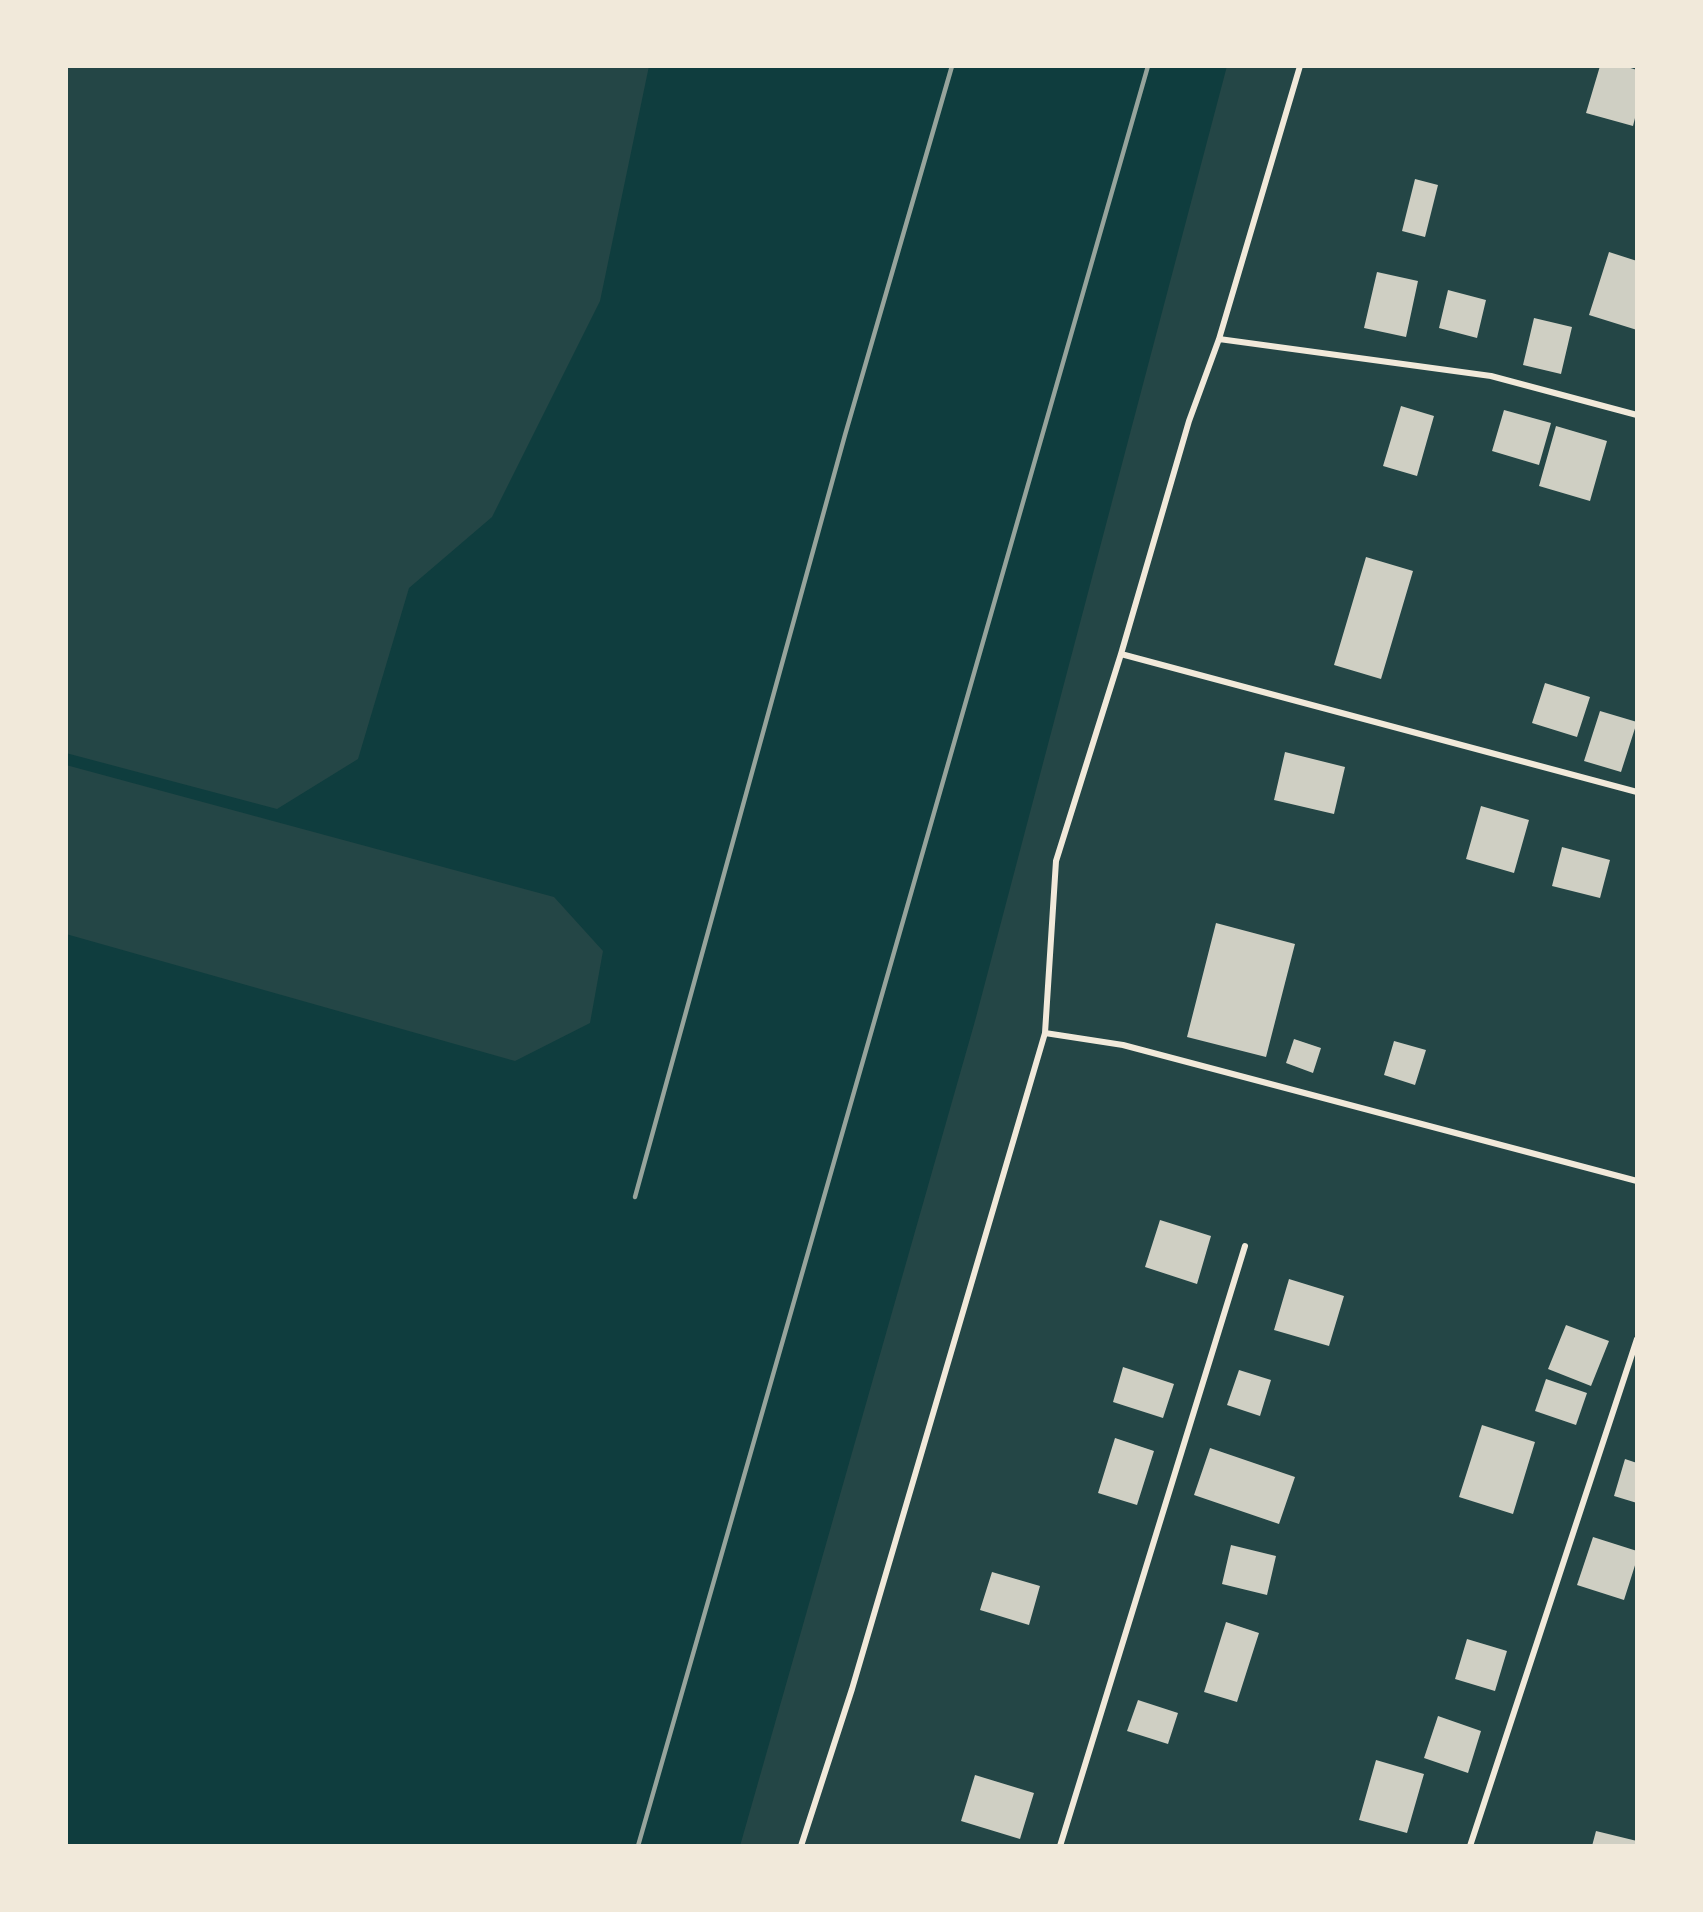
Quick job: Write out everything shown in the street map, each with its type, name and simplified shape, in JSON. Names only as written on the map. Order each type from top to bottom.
[{"type":"street","points":[[801,1846],[855,1678],[1045,1032],[1056,861],[1121,654],[1189,421],[1219,339],[1300,66]]},
{"type":"street","points":[[1219,339],[1491,376],[1637,415]]},
{"type":"street","points":[[1121,654],[1637,792]]},
{"type":"street","points":[[1045,1032],[1123,1045],[1637,1181]]},
{"type":"street","points":[[1060,1846],[1245,1246]]},
{"type":"street","points":[[1470,1846],[1637,1339]]},
{"type":"shaded area","points":[[66,66],[649,66],[600,301],[492,517],[409,588],[358,759],[277,809],[66,753]]},
{"type":"shaded area","points":[[1227,66],[1637,66],[1637,1846],[740,1846],[975,1021]]},
{"type":"shaded area","points":[[66,765],[554,897],[603,951],[590,1023],[515,1061],[66,934]]},
{"type":"building","points":[[1600,66],[1624,66],[1637,70],[1637,110],[1633,126],[1586,113]]},
{"type":"building","points":[[1415,179],[1438,185],[1425,237],[1402,231]]},
{"type":"building","points":[[1609,252],[1637,261],[1637,330],[1589,315]]},
{"type":"building","points":[[1377,272],[1418,281],[1406,337],[1364,328]]},
{"type":"building","points":[[1448,290],[1486,300],[1477,338],[1439,328]]},
{"type":"building","points":[[1534,318],[1572,327],[1561,374],[1523,365]]},
{"type":"building","points":[[1401,406],[1434,416],[1417,476],[1383,466]]},
{"type":"building","points":[[1504,410],[1551,423],[1539,465],[1492,451]]},
{"type":"building","points":[[1556,426],[1607,441],[1590,501],[1539,486]]},
{"type":"building","points":[[1366,557],[1413,571],[1381,679],[1334,665]]},
{"type":"building","points":[[1545,683],[1590,697],[1577,737],[1532,723]]},
{"type":"building","points":[[1600,711],[1637,722],[1621,772],[1584,761]]},
{"type":"building","points":[[1285,752],[1345,767],[1334,814],[1274,800]]},
{"type":"building","points":[[1481,806],[1529,820],[1514,873],[1466,859]]},
{"type":"building","points":[[1562,847],[1610,860],[1600,898],[1552,886]]},
{"type":"building","points":[[1216,923],[1295,944],[1266,1057],[1187,1037]]},
{"type":"building","points":[[1294,1039],[1321,1048],[1313,1073],[1286,1063]]},
{"type":"building","points":[[1394,1041],[1426,1050],[1415,1085],[1384,1075]]},
{"type":"building","points":[[1160,1220],[1211,1236],[1197,1284],[1145,1267]]},
{"type":"building","points":[[1289,1279],[1344,1296],[1329,1346],[1274,1330]]},
{"type":"building","points":[[1566,1325],[1609,1341],[1591,1386],[1548,1369]]},
{"type":"building","points":[[1123,1367],[1174,1384],[1163,1418],[1113,1402]]},
{"type":"building","points":[[1239,1370],[1271,1380],[1260,1416],[1227,1405]]},
{"type":"building","points":[[1546,1379],[1587,1393],[1576,1425],[1535,1411]]},
{"type":"building","points":[[1482,1425],[1535,1442],[1513,1514],[1459,1497]]},
{"type":"building","points":[[1115,1438],[1154,1451],[1137,1505],[1098,1493]]},
{"type":"building","points":[[1210,1448],[1295,1477],[1279,1524],[1194,1495]]},
{"type":"building","points":[[1625,1459],[1637,1463],[1637,1503],[1614,1496]]},
{"type":"building","points":[[1593,1537],[1637,1551],[1637,1559],[1624,1600],[1577,1585]]},
{"type":"building","points":[[1231,1545],[1276,1556],[1267,1595],[1222,1584]]},
{"type":"building","points":[[992,1572],[1040,1586],[1029,1625],[980,1610]]},
{"type":"building","points":[[1226,1622],[1259,1633],[1237,1702],[1204,1692]]},
{"type":"building","points":[[1467,1639],[1507,1651],[1495,1691],[1455,1679]]},
{"type":"building","points":[[1138,1700],[1178,1713],[1168,1744],[1127,1731]]},
{"type":"building","points":[[1438,1716],[1481,1731],[1468,1773],[1424,1758]]},
{"type":"building","points":[[1376,1760],[1424,1774],[1407,1833],[1359,1820]]},
{"type":"building","points":[[975,1775],[1034,1793],[1020,1839],[961,1821]]},
{"type":"building","points":[[1596,1831],[1637,1841],[1637,1846],[1592,1846]]},
{"type":"railway","points":[[635,1197],[845,435],[952,66]]},
{"type":"railway","points":[[638,1846],[1148,66]]}]
